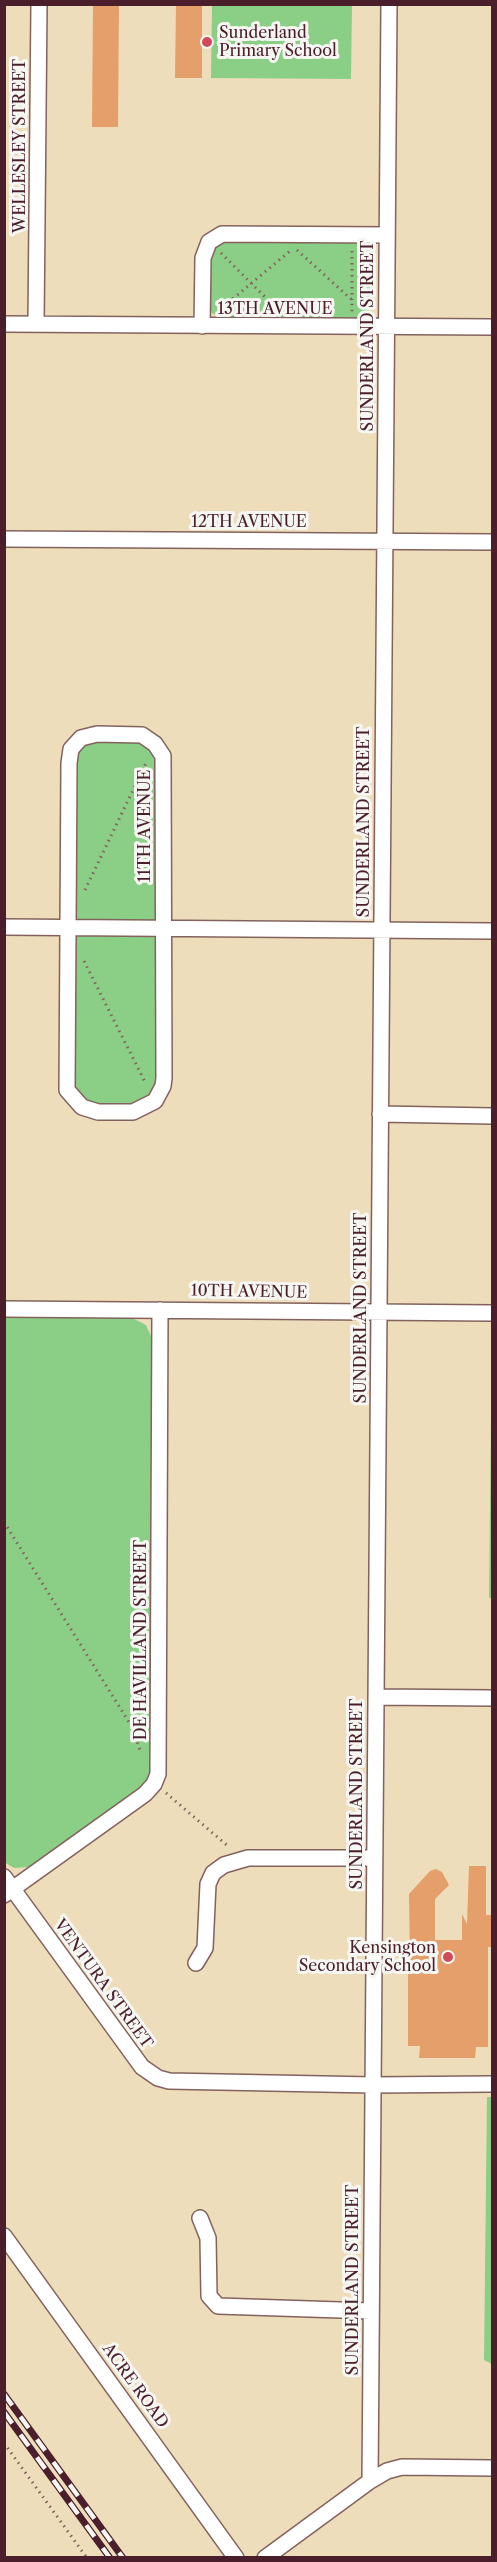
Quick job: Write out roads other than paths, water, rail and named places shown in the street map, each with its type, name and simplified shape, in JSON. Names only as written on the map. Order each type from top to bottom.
[{"type":"street","name":"WELLESLEY STREET","points":[[36,324],[39,4]]},
{"type":"street","name":"SUNDERLAND STREET","points":[[370,2481],[389,4]]},
{"type":"street","name":"13TH AVENUE","points":[[202,326],[203,258],[209,242],[222,234],[387,235]]},
{"type":"street","name":"13TH AVENUE","points":[[4,324],[492,327]]},
{"type":"street","name":"12TH AVENUE","points":[[4,539],[492,542]]},
{"type":"street","name":"11TH AVENUE","points":[[97,734],[142,735],[160,748],[163,756],[163,929],[163,1086],[155,1101],[133,1112],[98,1112],[82,1107],[67,1090],[69,763],[71,749],[81,738],[97,734]]},
{"type":"street","points":[[4,927],[492,931]]},
{"type":"street","points":[[380,1114],[492,1116]]},
{"type":"street","name":"10TH AVENUE","points":[[4,1309],[492,1313]]},
{"type":"street","name":"DE HAVILLAND STREET","points":[[7,1887],[130,1806],[154,1784],[159,1760],[160,1310]]},
{"type":"street","points":[[375,1697],[492,1698]]},
{"type":"street","points":[[196,1963],[206,1947],[208,1884],[213,1873],[224,1865],[248,1858],[374,1858]]},
{"type":"street","name":"VENTURA STREET","points":[[7,1887],[141,2067],[158,2078],[169,2081],[373,2085],[492,2084]]},
{"type":"street","points":[[200,2218],[208,2238],[209,2296],[218,2306],[371,2311]]},
{"type":"street","name":"ACRE ROAD","points":[[4,2236],[236,2558]]},
{"type":"street","points":[[265,2558],[387,2471],[402,2468],[492,2468]]},
{"type":"railway","points":[[4,2394],[123,2558]]},
{"type":"railway","points":[[4,2412],[110,2558]]},
{"type":"place","name":"Sunderland Primary School","points":[[207,42]]},
{"type":"place","name":"Kensington Secondary School","points":[[448,1957]]}]
